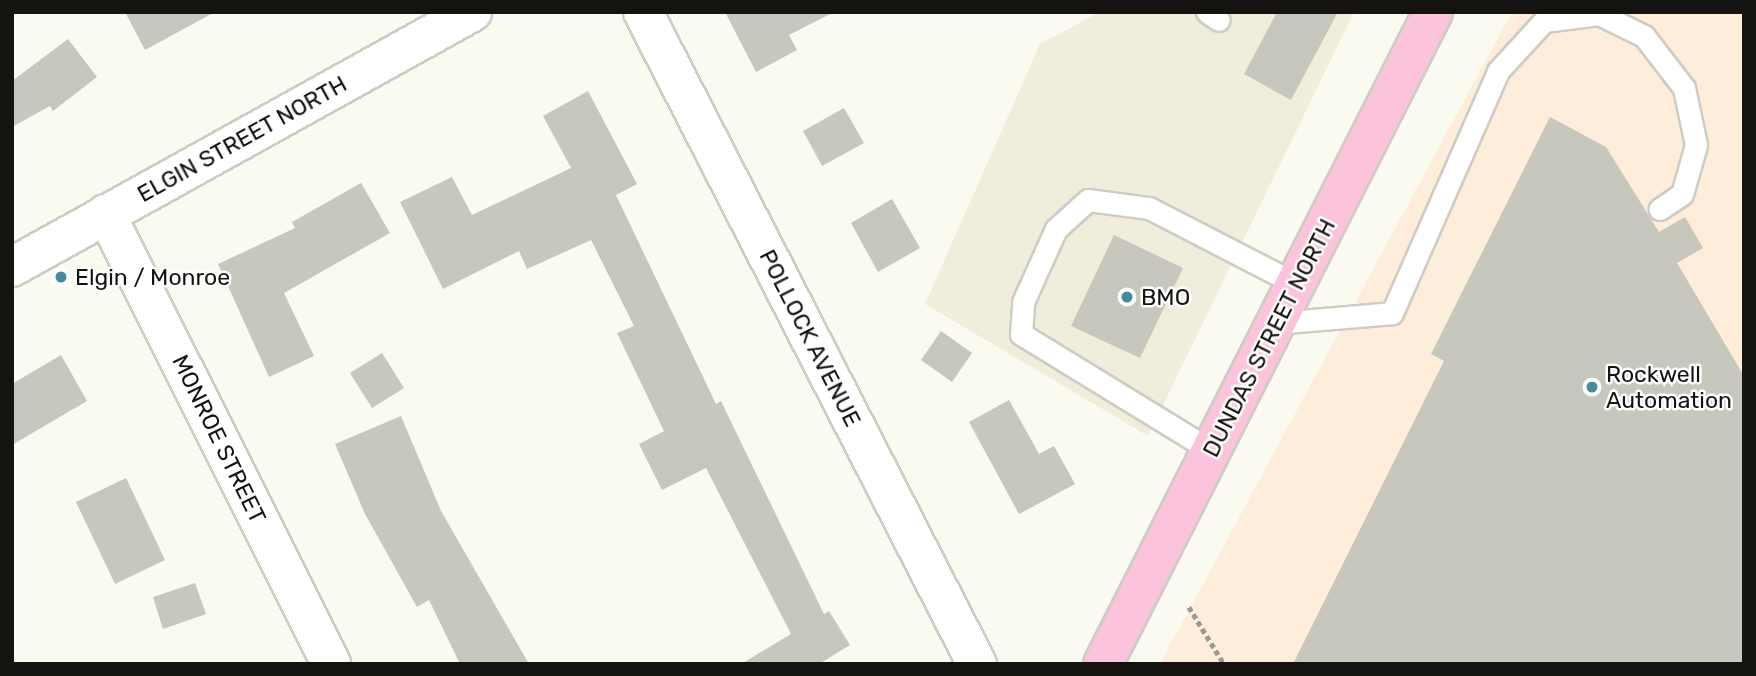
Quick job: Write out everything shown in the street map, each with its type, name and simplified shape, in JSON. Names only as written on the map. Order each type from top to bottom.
[{"type":"main road","name":"DUNDAS STREET NORTH","points":[[1102,664],[1433,12]]},
{"type":"street","name":"POLLOCK AVENUE","points":[[643,12],[977,664]]},
{"type":"street","name":"ELGIN STREET NORTH","points":[[12,267],[447,18]]},
{"type":"street","name":"MONROE STREET","points":[[106,214],[331,664]]},
{"type":"lane","points":[[1276,323],[1392,313],[1498,71],[1544,21],[1599,14],[1644,36],[1684,88],[1696,145],[1682,194],[1660,209]]},
{"type":"lane","points":[[1212,451],[1021,334],[1023,302],[1056,229],[1088,200],[1149,208],[1296,284]]},
{"type":"path","points":[[1189,607],[1224,664]]},
{"type":"shaded area","points":[[1100,12],[1354,12],[1148,436],[925,304],[1040,44]]},
{"type":"shaded area","points":[[1512,12],[1744,12],[1744,664],[1160,664]]},
{"type":"building","points":[[125,12],[215,12],[145,50]]},
{"type":"building","points":[[725,12],[834,12],[789,35],[797,50],[756,72]]},
{"type":"building","points":[[1277,12],[1338,12],[1291,100],[1244,74]]},
{"type":"building","points":[[68,39],[97,77],[53,111],[50,106],[12,127],[12,81]]},
{"type":"building","points":[[588,91],[637,184],[616,195],[716,404],[721,401],[824,614],[829,611],[850,645],[819,664],[741,664],[791,634],[706,468],[662,490],[639,444],[664,431],[617,333],[634,326],[591,240],[527,269],[519,251],[443,289],[400,202],[452,177],[472,215],[571,168],[543,116]]},
{"type":"building","points":[[844,108],[864,143],[822,166],[803,131]]},
{"type":"building","name":"Rockwell Automation","points":[[1550,117],[1606,147],[1659,232],[1685,217],[1703,248],[1677,263],[1744,376],[1744,664],[1293,664],[1444,361],[1431,354]]},
{"type":"building","points":[[361,183],[390,233],[284,293],[314,356],[269,377],[218,264],[295,228],[292,222]]},
{"type":"building","points":[[892,199],[920,248],[878,272],[851,223]]},
{"type":"building","name":"BMO","points":[[1114,235],[1183,268],[1140,358],[1071,326]]},
{"type":"building","points":[[941,331],[972,353],[952,382],[921,360]]},
{"type":"building","points":[[382,353],[404,388],[372,408],[350,373]]},
{"type":"building","points":[[61,355],[87,401],[12,445],[12,384]]},
{"type":"building","points":[[1009,400],[1039,454],[1054,446],[1075,484],[1019,514],[969,422]]},
{"type":"building","points":[[401,416],[441,511],[529,664],[460,664],[429,600],[417,607],[365,514],[335,444]]},
{"type":"building","points":[[126,478],[165,560],[115,584],[76,502]]},
{"type":"building","points":[[195,583],[206,614],[163,629],[153,597]]},
{"type":"place","name":"Elgin / Monroe","points":[[61,277]]},
{"type":"place","name":"BMO","points":[[1127,297]]},
{"type":"place","name":"Rockwell Automation","points":[[1592,387]]}]
